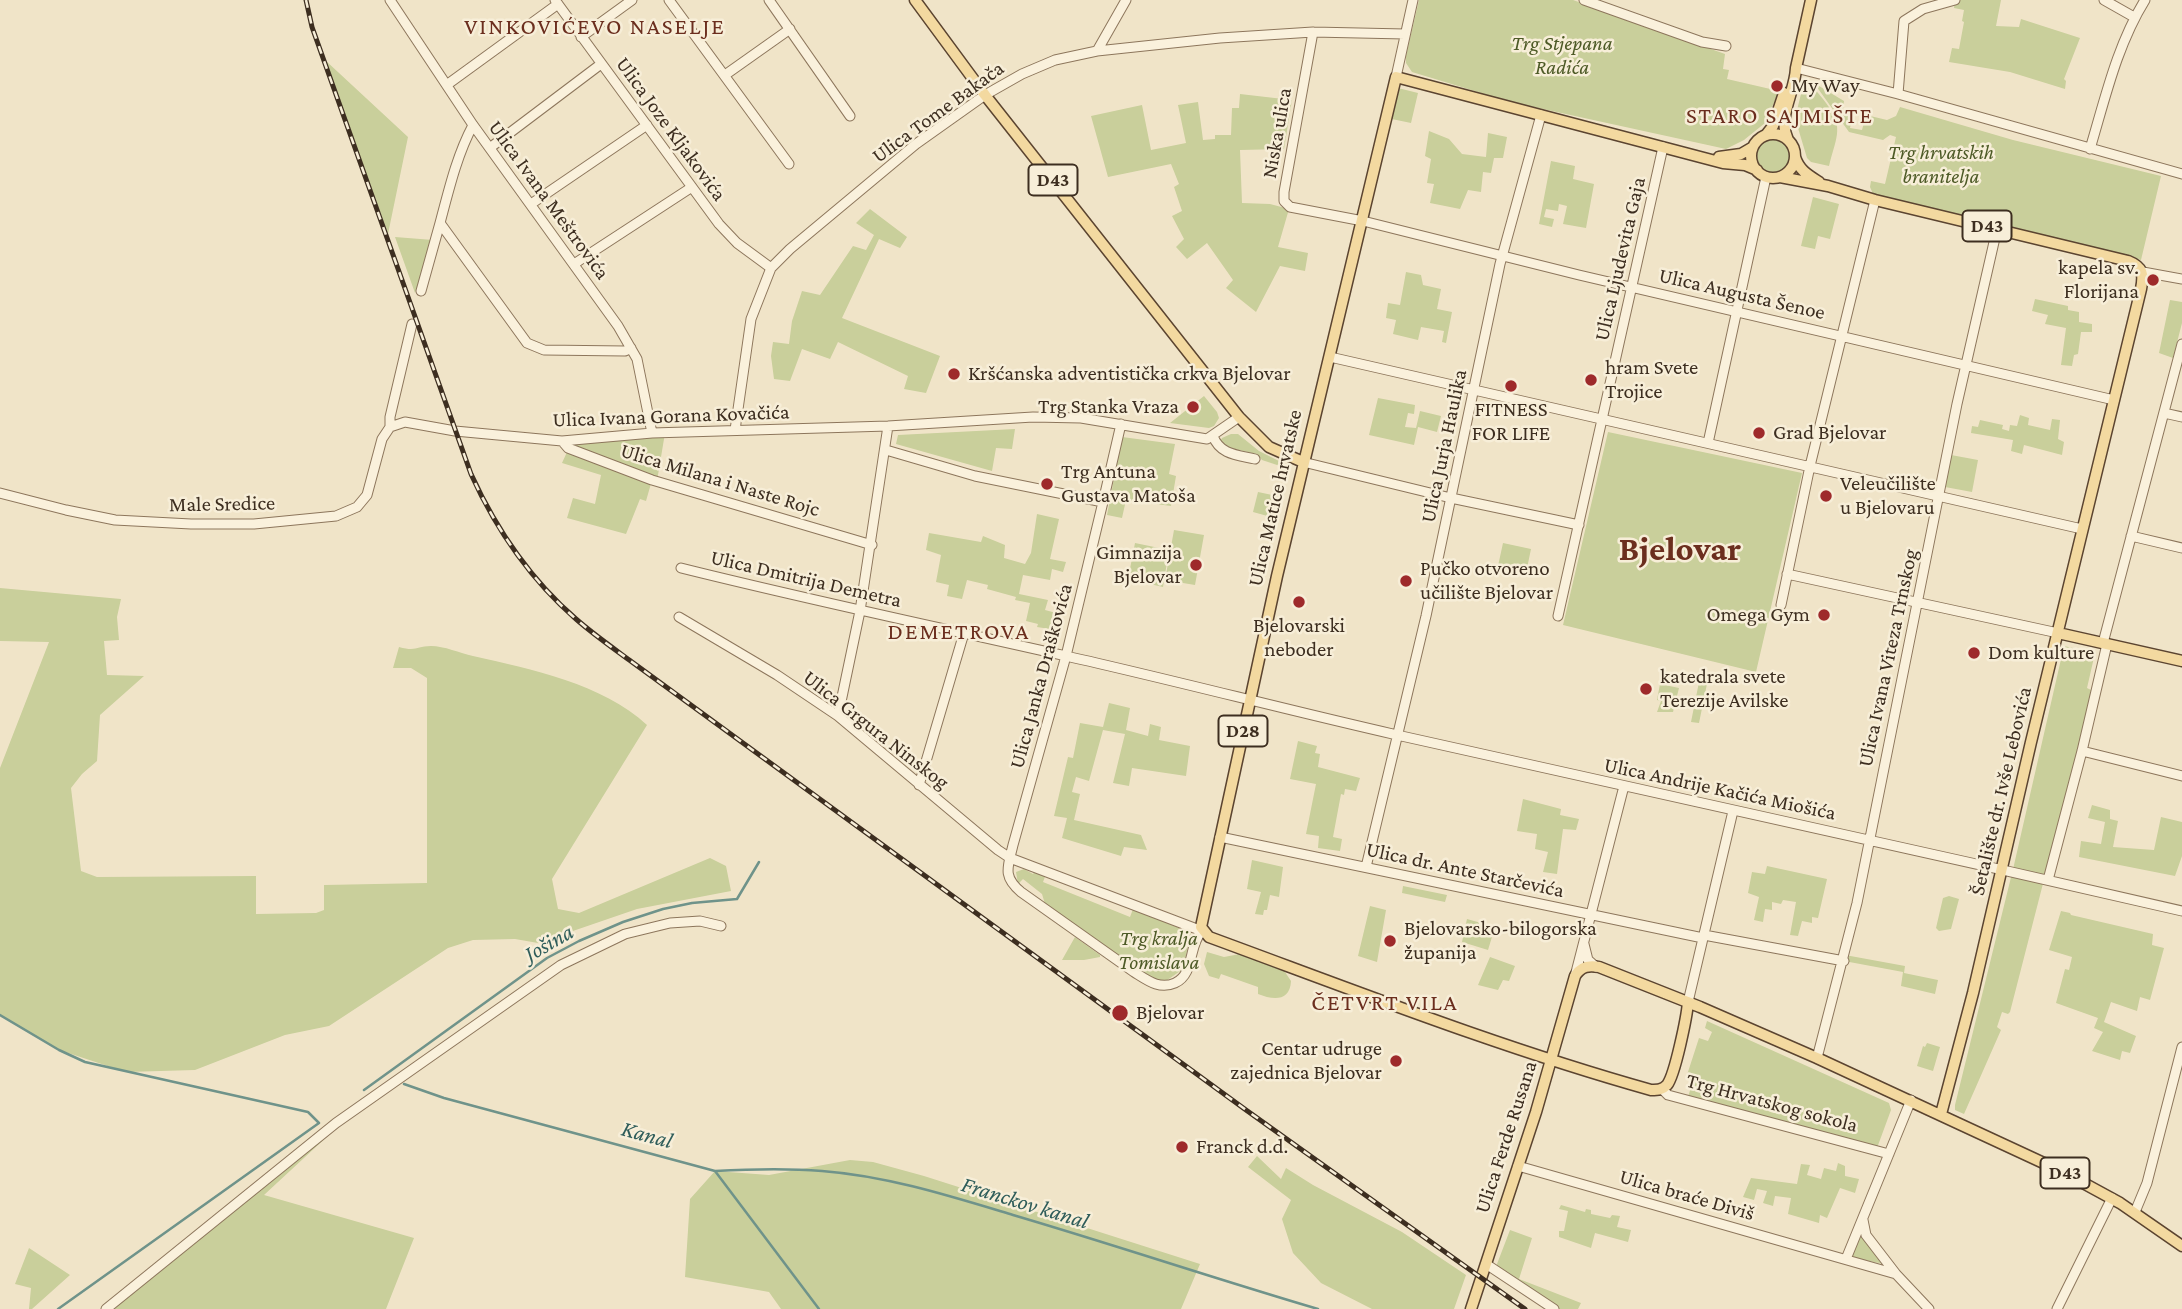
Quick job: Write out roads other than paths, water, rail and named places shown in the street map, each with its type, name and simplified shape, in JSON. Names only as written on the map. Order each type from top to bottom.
[{"type":"main road","name":"D43","points":[[915,0],[985,95],[1239,417],[1269,447],[1303,462]]},
{"type":"main road","points":[[1788,140],[1784,121],[1796,80],[1796,68],[1811,0]]},
{"type":"main road","points":[[1766,135],[1773,125],[1789,79],[1796,68]]},
{"type":"main road","name":"D43","points":[[1396,77],[1723,163],[1745,165],[1762,173],[1828,186],[1875,200],[2128,261],[2140,267],[2143,272]]},
{"type":"main road","name":"Ulica Matice hrvatske","points":[[1202,931],[1220,837],[1303,462],[1396,77]]},
{"type":"main road","points":[[1766,135],[1778,134],[1788,140]]},
{"type":"main road","name":"D43","points":[[1708,158],[1733,156],[1753,147],[1766,135]]},
{"type":"main road","name":"D43","points":[[1788,140],[1795,151],[1797,165],[1806,174],[1828,186]]},
{"type":"main road","points":[[1753,147],[1752,159],[1762,173]]},
{"type":"main road","points":[[1780,177],[1791,169],[1795,157]]},
{"type":"main road","name":"Šetalište dr. Ivše Lebovića","points":[[1941,1114],[1970,1003],[2143,272]]},
{"type":"main road","points":[[2058,633],[2182,661]]},
{"type":"main road","points":[[1202,931],[1209,937],[1551,1062],[1651,1090],[1662,1089]]},
{"type":"main road","points":[[1575,976],[1581,969],[1596,967],[1688,1002],[1941,1114]]},
{"type":"main road","name":"Ulica Ferde Rusana","points":[[1471,1309],[1545,1083],[1575,976]]},
{"type":"main road","name":"Trg Hrvatskog sokola","points":[[1662,1089],[1671,1077],[1688,1002]]},
{"type":"main road","points":[[1685,1021],[1693,1015],[1709,1012]]},
{"type":"main road","points":[[1545,1083],[1553,1072],[1564,1066]]},
{"type":"main road","name":"D43","points":[[1941,1114],[2112,1198],[2182,1246]]},
{"type":"street","name":"Ulica Ivana Meštrovića","points":[[390,0],[473,125],[618,326],[637,359],[652,433]]},
{"type":"street","points":[[581,37],[632,0]]},
{"type":"street","points":[[669,0],[789,164]]},
{"type":"street","points":[[769,0],[850,117]]},
{"type":"street","points":[[1097,51],[1126,0]]},
{"type":"street","points":[[1396,77],[1413,0]]},
{"type":"street","points":[[1584,0],[1702,42],[1726,46]]},
{"type":"street","points":[[1898,94],[1904,21],[1923,9],[1955,0]]},
{"type":"street","points":[[2104,0],[2134,17]]},
{"type":"street","points":[[2090,149],[2118,59],[2134,17],[2145,0]]},
{"type":"street","points":[[448,84],[556,2]]},
{"type":"street","name":"Ulica Joze Kljakovića","points":[[556,2],[723,228],[737,243],[771,268]]},
{"type":"street","points":[[724,75],[790,29]]},
{"type":"street","name":"Ulica Tome Bakača","points":[[734,430],[751,319],[771,268],[916,144],[985,95],[1022,74],[1055,61],[1097,51],[1220,38],[1313,32],[1405,34]]},
{"type":"street","name":"Niska ulica","points":[[1313,32],[1284,201],[1290,207],[1363,221]]},
{"type":"street","points":[[491,147],[601,64]]},
{"type":"street","points":[[1796,68],[2182,174]]},
{"type":"street","name":"Ulica Jurja Haulika","points":[[1366,867],[1399,736],[1503,256],[1541,116]]},
{"type":"street","points":[[421,291],[450,186],[465,140],[473,125]]},
{"type":"street","points":[[531,204],[647,125]]},
{"type":"street","name":"Ulica Ljudevita Gaja","points":[[1558,615],[1663,147]]},
{"type":"street","points":[[1708,443],[1738,311],[1762,173]]},
{"type":"street","points":[[574,264],[692,187]]},
{"type":"street","points":[[1781,605],[1810,466],[1875,200]]},
{"type":"street","name":"Ulica Augusta Šenoe","points":[[1363,221],[2114,400]]},
{"type":"street","points":[[440,223],[527,343],[544,350],[625,351],[631,348]]},
{"type":"street","name":"Ulica Ivana Viteza Trnskog","points":[[1817,1058],[1843,966],[1965,365],[1997,229]]},
{"type":"street","points":[[2143,272],[2182,279]]},
{"type":"street","name":"Male Sredice","points":[[0,492],[116,520],[254,524],[336,516],[357,507],[367,495],[382,439],[390,427],[412,324]]},
{"type":"street","points":[[2048,880],[2082,751],[2104,643],[2182,344]]},
{"type":"street","points":[[1330,357],[2082,529]]},
{"type":"street","points":[[2164,413],[2182,417]]},
{"type":"street","points":[[838,716],[872,545],[888,426],[1033,416],[1081,418],[1207,439],[1239,417]]},
{"type":"street","name":"Ulica Ivana Gorana Kovačića","points":[[390,427],[405,422],[562,442],[652,433],[888,426]]},
{"type":"street","points":[[886,450],[975,477],[1103,502],[1121,424]]},
{"type":"street","points":[[1213,436],[1216,444],[1226,452],[1255,459]]},
{"type":"street","name":"Ulica Milana i Naste Rojc","points":[[562,442],[568,448],[651,479],[872,545]]},
{"type":"street","points":[[1303,462],[1451,498],[1579,525]]},
{"type":"street","name":"Ulica Janka Draškovića","points":[[1010,858],[1066,656],[1103,502]]},
{"type":"street","points":[[2131,537],[2182,548]]},
{"type":"street","name":"Ulica Dmitrija Demetra","points":[[681,568],[1250,700]]},
{"type":"street","points":[[1787,574],[2058,633]]},
{"type":"street","name":"Ulica Grgura Ninskog","points":[[679,617],[777,675],[838,716],[1010,858]]},
{"type":"street","points":[[919,785],[964,634]]},
{"type":"street","name":"Ulica Andrije Kačića Miošića","points":[[1250,700],[1399,736],[2182,911]]},
{"type":"street","points":[[2082,751],[2182,776]]},
{"type":"street","name":"Ulica Ferde Rusana","points":[[1575,976],[1624,786]]},
{"type":"street","points":[[1688,1002],[1733,811]]},
{"type":"street","name":"Ulica dr. Ante Starčevića","points":[[1220,837],[1843,966]]},
{"type":"street","points":[[1010,858],[1202,931],[1195,939],[1187,970],[1182,978],[1168,985],[1153,984],[1015,887],[1009,881],[1010,858]]},
{"type":"street","points":[[106,1309],[336,1123],[561,965],[636,931],[670,923],[699,921],[721,926]]},
{"type":"street","points":[[1584,944],[1588,960],[1596,967]]},
{"type":"street","points":[[2135,1212],[2147,1183],[2182,1047]]},
{"type":"street","name":"Trg Hrvatskog sokola","points":[[1662,1089],[1668,1096],[1889,1154]]},
{"type":"street","points":[[1846,1259],[1911,1100]]},
{"type":"street","name":"Ulica braće Diviš","points":[[1518,1166],[1896,1274]]},
{"type":"street","points":[[2057,1309],[2112,1198]]},
{"type":"street","points":[[1863,1219],[1867,1235],[1896,1274],[1929,1309]]},
{"type":"street","points":[[1486,1264],[1554,1309]]},
{"type":"waterway","name":"Jošina","points":[[364,1090],[547,958],[623,922],[663,909],[737,899],[759,862]]},
{"type":"waterway","points":[[0,1015],[85,1062],[308,1112],[319,1123],[58,1309]]},
{"type":"waterway","name":"Kanal","points":[[404,1084],[444,1098],[715,1171],[819,1309]]},
{"type":"waterway","name":"Franckov kanal","points":[[715,1171],[809,1170],[894,1182],[989,1208],[1318,1309]]},
{"type":"railway","points":[[306,0],[312,27],[471,474],[503,534],[529,570],[559,604],[610,646],[1246,1110],[1525,1309]]},
{"type":"place","name":"My Way","points":[[1777,86]]},
{"type":"place","name":"kapela sv. Florijana","points":[[2153,280]]},
{"type":"place","name":"Kršćanska adventistička crkva Bjelovar","points":[[954,374]]},
{"type":"place","name":"hram Svete Trojice","points":[[1591,380]]},
{"type":"place","name":"FITNESS FOR LIFE","points":[[1511,386]]},
{"type":"place","name":"Trg Stanka Vraza","points":[[1193,407]]},
{"type":"place","name":"Grad Bjelovar","points":[[1759,433]]},
{"type":"place","name":"Trg Antuna Gustava Matoša","points":[[1047,484]]},
{"type":"place","name":"Veleučilište u Bjelovaru","points":[[1826,496]]},
{"type":"place","name":"Gimnazija Bjelovar","points":[[1196,565]]},
{"type":"place","name":"Pučko otvoreno učilište Bjelovar","points":[[1406,581]]},
{"type":"place","name":"Bjelovarski neboder","points":[[1299,602]]},
{"type":"place","name":"Omega Gym","points":[[1824,615]]},
{"type":"place","name":"Dom kulture","points":[[1974,653]]},
{"type":"place","name":"katedrala svete Terezije Avilske","points":[[1646,689]]},
{"type":"place","name":"Bjelovarsko-bilogorska županija","points":[[1390,941]]},
{"type":"place","name":"Bjelovar","points":[[1120,1013]]},
{"type":"place","name":"Centar udruge zajednica Bjelovar","points":[[1396,1061]]},
{"type":"place","name":"Franck d.d.","points":[[1182,1147]]},
{"type":"district","name":"VINKOVIĆEVO NASELJE","points":[[595,27]]},
{"type":"district","name":"STARO SAJMIŠTE","points":[[1780,116]]},
{"type":"district","name":"Bjelovar","points":[[1680,549]]},
{"type":"district","name":"DEMETROVA","points":[[959,632]]},
{"type":"district","name":"ČETVRT VILA","points":[[1385,1003]]},
{"type":"park label","name":"Trg Stjepana Radića","points":[[1562,56]]},
{"type":"park label","name":"Trg hrvatskih branitelja","points":[[1941,165]]},
{"type":"park label","name":"Trg kralja Tomislava","points":[[1159,951]]}]
